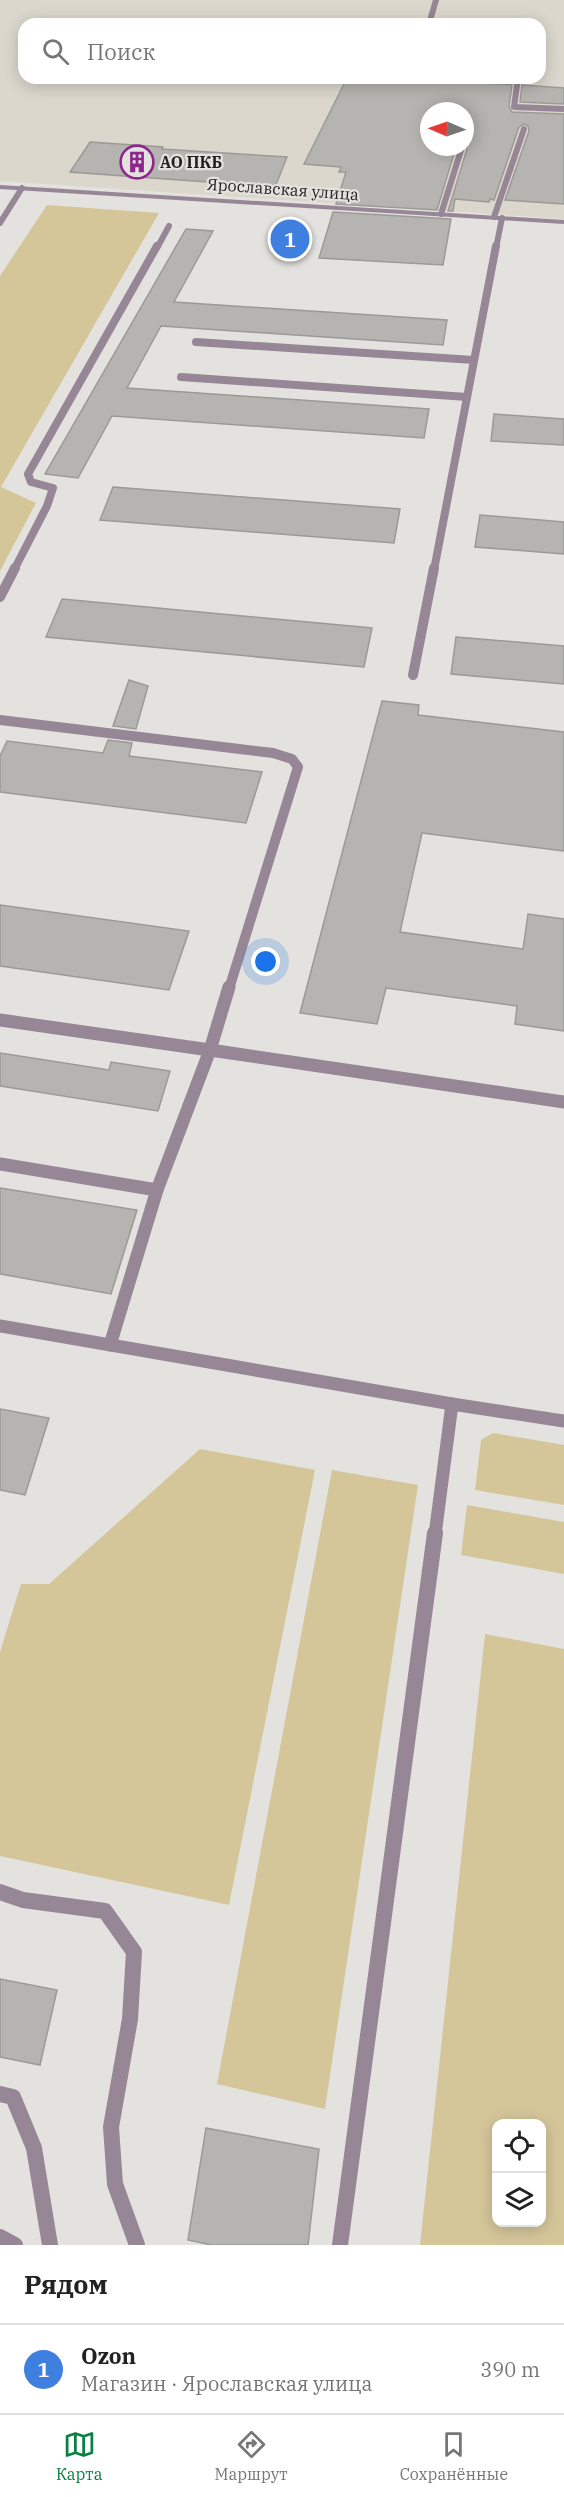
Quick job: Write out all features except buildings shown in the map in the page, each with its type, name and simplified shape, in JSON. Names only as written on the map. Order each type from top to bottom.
[{"type":"street","name":"Ярославская улица","points":[[0,187],[564,222]]},
{"type":"lane","points":[[431,18],[436,0]]},
{"type":"lane","points":[[517,84],[514,106],[564,109]]},
{"type":"lane","points":[[413,675],[474,360],[498,218],[524,129]]},
{"type":"lane","points":[[441,214],[459,156]]},
{"type":"lane","points":[[0,223],[22,188]]},
{"type":"lane","points":[[0,597],[47,506],[53,488],[31,482],[28,474],[169,226]]},
{"type":"lane","points":[[196,342],[474,360]]},
{"type":"lane","points":[[180,377],[467,397]]},
{"type":"lane","points":[[0,720],[273,753],[292,759],[298,767],[210,1050],[158,1190],[110,1344]]},
{"type":"lane","points":[[0,1020],[564,1102]]},
{"type":"lane","points":[[0,1164],[158,1190]]},
{"type":"lane","points":[[0,1326],[452,1404],[564,1421]]},
{"type":"lane","points":[[340,2245],[452,1404]]},
{"type":"lane","points":[[0,1892],[22,1900],[105,1911],[134,1952],[130,2019],[111,2127],[116,2184],[137,2245]]},
{"type":"lane","points":[[0,2094],[14,2097],[34,2148],[50,2245]]},
{"type":"lane","points":[[0,2236],[15,2245]]},
{"type":"shaded area","points":[[0,0],[564,0],[564,219],[0,181]]},
{"type":"shaded area","points":[[47,205],[159,213],[1,487],[36,503],[0,571],[0,276]]},
{"type":"shaded area","points":[[493,1433],[564,1445],[564,1505],[475,1490],[481,1440]]},
{"type":"shaded area","points":[[200,1449],[315,1470],[229,1905],[0,1856],[0,1652],[21,1584],[49,1584]]},
{"type":"shaded area","points":[[332,1470],[418,1485],[325,2109],[217,2084]]},
{"type":"shaded area","points":[[467,1505],[564,1522],[564,1574],[461,1555]]},
{"type":"shaded area","points":[[485,1634],[564,1649],[564,2245],[420,2245]]},
{"type":"place","name":"АО ПКБ","points":[[137,162]]},
{"type":"place","name":"Ozon","points":[[290,239]]}]
